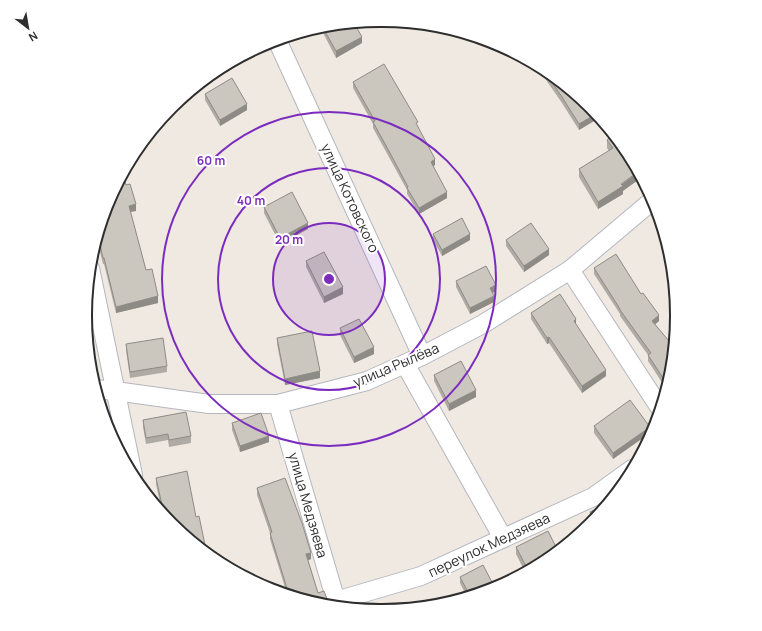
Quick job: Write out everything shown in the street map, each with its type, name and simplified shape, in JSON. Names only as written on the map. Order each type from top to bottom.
[{"type":"street","name":"улица Котовского","points":[[280,45],[422,356]]},
{"type":"street","name":"улица Рылёва","points":[[102,390],[209,404],[278,404],[367,381],[422,356],[483,324],[570,270],[648,204]]},
{"type":"street","points":[[570,270],[656,402]]},
{"type":"street","points":[[94,288],[129,456]]},
{"type":"street","points":[[405,364],[504,538]]},
{"type":"street","name":"улица Медзяева","points":[[278,404],[336,600]]},
{"type":"street","name":"переулок Медзяева","points":[[343,602],[421,576],[593,497],[620,478]]},
{"type":"building","points":[[357,28],[362,37],[336,51],[326,33],[343,29]]},
{"type":"building","points":[[384,64],[418,122],[416,123],[435,159],[431,162],[447,192],[419,208],[373,122],[375,121],[353,82]]},
{"type":"building","points":[[232,78],[247,104],[220,120],[205,94]]},
{"type":"building","points":[[553,85],[591,117],[579,124]]},
{"type":"building","points":[[609,138],[610,140],[633,175],[621,184],[623,186],[598,202],[579,169],[613,148],[607,140]]},
{"type":"building","points":[[125,182],[126,185],[130,184],[136,204],[129,206],[146,270],[152,269],[158,296],[116,307],[101,247],[102,241],[114,205]]},
{"type":"building","points":[[292,192],[308,223],[280,238],[264,207]]},
{"type":"building","points":[[462,218],[470,234],[442,250],[433,234]]},
{"type":"building","points":[[531,223],[549,249],[524,266],[506,240]]},
{"type":"building","points":[[324,252],[343,287],[324,297],[306,261]]},
{"type":"building","points":[[616,254],[641,294],[643,293],[659,315],[652,321],[668,340],[663,378],[648,355],[651,353],[620,310],[594,268]]},
{"type":"building","points":[[486,266],[496,285],[490,288],[494,296],[470,308],[456,281]]},
{"type":"building","points":[[560,294],[576,319],[574,321],[606,370],[582,386],[549,337],[547,338],[531,313]]},
{"type":"building","points":[[359,319],[374,347],[354,357],[340,328]]},
{"type":"building","points":[[312,331],[320,371],[285,379],[277,338]]},
{"type":"building","points":[[163,338],[167,366],[130,372],[126,344]]},
{"type":"building","points":[[461,361],[476,390],[449,404],[434,375]]},
{"type":"building","points":[[630,400],[648,425],[646,430],[613,453],[594,426]]},
{"type":"building","points":[[186,412],[191,436],[169,440],[168,434],[146,438],[143,420]]},
{"type":"building","points":[[261,413],[269,436],[240,446],[232,423]]},
{"type":"building","points":[[187,471],[196,517],[199,516],[205,544],[177,520],[162,503],[156,478]]},
{"type":"building","points":[[285,478],[302,523],[311,553],[306,554],[318,593],[324,591],[327,598],[287,589],[270,533],[272,532],[257,488]]},
{"type":"building","points":[[548,531],[555,545],[525,565],[516,547]]},
{"type":"building","points":[[483,565],[492,582],[467,591],[460,577]]}]
